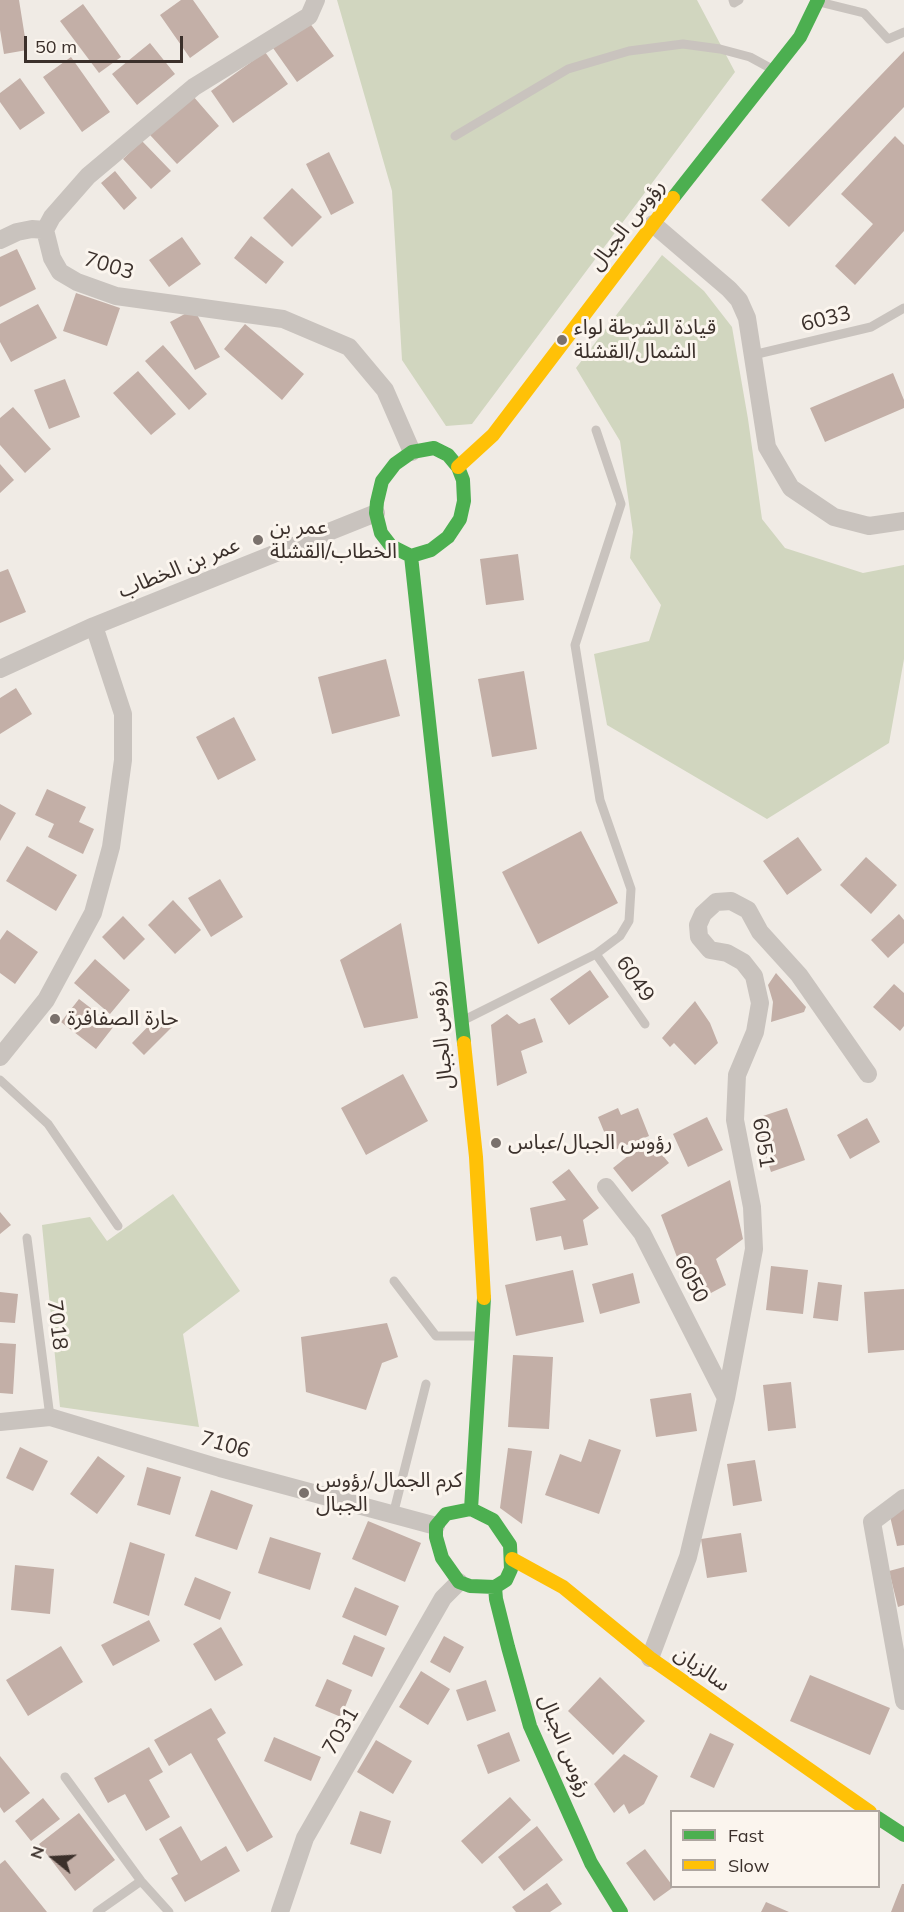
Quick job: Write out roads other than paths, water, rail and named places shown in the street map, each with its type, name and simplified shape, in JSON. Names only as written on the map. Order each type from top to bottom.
[{"type":"street","points":[[0,240],[17,232],[32,229],[45,230],[52,217],[88,176],[194,87],[309,16],[316,0]]},
{"type":"street","name":"رؤوس الجبال","points":[[458,467],[493,435],[653,224],[800,37],[817,1]]},
{"type":"street","points":[[653,224],[739,300],[747,318],[767,447],[791,488],[834,517],[869,526],[904,521]]},
{"type":"street","name":"7003","points":[[45,230],[52,258],[60,272],[76,282],[116,296],[283,319],[349,347],[386,390],[412,452]]},
{"type":"street","points":[[434,448],[448,455],[458,467],[463,480],[464,501],[459,519],[448,537],[431,550],[411,556],[391,546],[381,533],[376,502],[382,481],[395,464],[412,452],[434,448]]},
{"type":"street","name":"عمر بن الخطاب","points":[[0,669],[94,626],[376,513]]},
{"type":"street","name":"رؤوس الجبال","points":[[411,556],[476,1157],[484,1307],[471,1509]]},
{"type":"street","points":[[0,1057],[46,1000],[93,913],[111,847],[123,760],[123,714],[94,626]]},
{"type":"street","name":"6051","points":[[650,1658],[688,1557],[726,1398],[754,1249],[752,1207],[735,1120],[737,1075],[755,1032],[760,1003],[754,976],[743,962],[728,953],[710,950],[699,937],[698,925],[703,914],[716,902],[731,901],[748,910],[760,932],[799,975],[868,1074]]},
{"type":"street","name":"6050","points":[[606,1186],[642,1233],[726,1398]]},
{"type":"street","name":"7106","points":[[0,1422],[50,1417],[220,1468],[436,1526]]},
{"type":"street","points":[[904,1498],[872,1522],[904,1701]]},
{"type":"street","points":[[471,1509],[493,1521],[505,1534],[510,1545],[511,1569],[506,1580],[495,1587],[470,1587],[459,1582],[442,1558],[436,1537],[436,1526],[446,1514],[471,1509]]},
{"type":"street","name":"سالزيان","points":[[512,1559],[563,1587],[650,1658],[867,1810]]},
{"type":"street","name":"7031","points":[[280,1912],[305,1838],[443,1598],[459,1582]]},
{"type":"street","name":"رؤوس الجبال","points":[[495,1587],[530,1726],[591,1863],[621,1912]]},
{"type":"lane","points":[[733,0],[734,3],[739,0]]},
{"type":"lane","points":[[817,1],[864,13],[888,39],[904,32]]},
{"type":"lane","points":[[455,135],[568,69],[628,51],[683,44],[720,49],[750,57],[774,70]]},
{"type":"lane","name":"6033","points":[[753,355],[870,327],[904,308]]},
{"type":"lane","points":[[460,1022],[596,954],[620,936],[629,921],[631,889],[600,800],[575,645],[621,504],[596,430]]},
{"type":"lane","name":"6049","points":[[596,954],[645,1024]]},
{"type":"lane","points":[[0,1080],[48,1124],[118,1226]]},
{"type":"lane","name":"7018","points":[[27,1238],[50,1417]]},
{"type":"lane","points":[[394,1281],[436,1336],[482,1336]]},
{"type":"lane","points":[[393,1515],[426,1384]]},
{"type":"lane","points":[[65,1778],[141,1881],[169,1912]]},
{"type":"lane","points":[[97,1912],[141,1881]]},
{"type":"place","name":"قيادة الشرطة لواء الشمال/القشلة","points":[[562,340]]},
{"type":"place","name":"عمر بن الخطاب/القشلة","points":[[258,540]]},
{"type":"place","name":"حارة الصفافرة","points":[[55,1019]]},
{"type":"place","name":"رؤوس الجبال/عباس","points":[[496,1143]]},
{"type":"place","name":"كرم الجمال/رؤوس الجبال","points":[[304,1493]]}]
